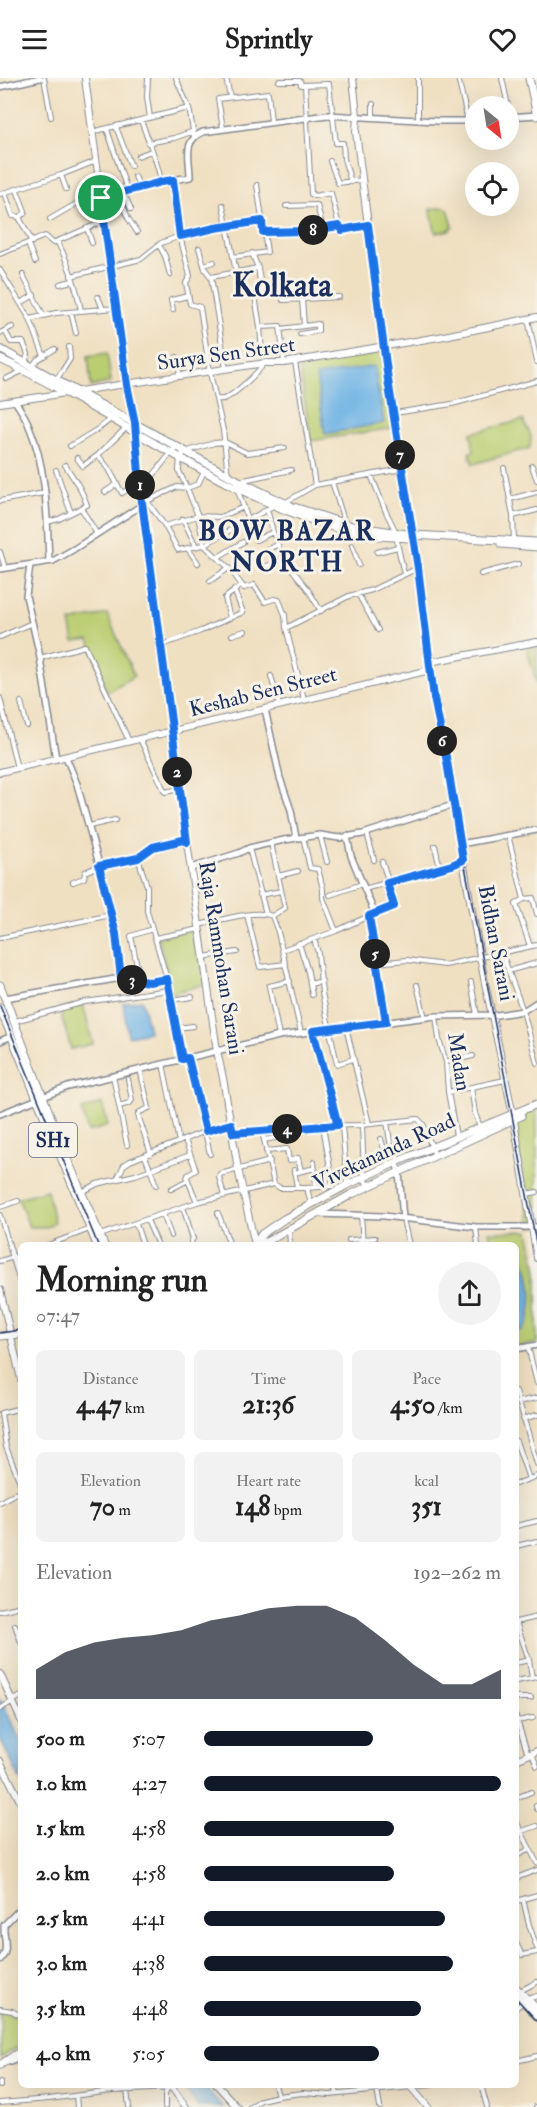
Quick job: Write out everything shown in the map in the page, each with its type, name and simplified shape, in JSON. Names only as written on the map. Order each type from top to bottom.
[{"type":"main road","name":"Raja Rammohan Sarani","points":[[85,78],[127,385],[135,423],[140,485],[172,731],[217,1051],[238,1169],[254,1242]]},
{"type":"main road","name":"Bidhan Sarani","points":[[353,78],[357,116],[356,132],[388,380],[418,568],[430,664],[481,958],[534,1227],[537,1258]]},
{"type":"main road","points":[[529,78],[537,115]]},
{"type":"main road","name":"Surya Sen Street","points":[[0,404],[264,363],[284,363],[537,317]]},
{"type":"main road","points":[[2,350],[135,423],[175,449],[180,456],[205,470],[346,528]]},
{"type":"main road","points":[[0,359],[68,393],[136,432],[175,449],[188,452],[228,475],[270,507],[346,528],[413,537],[537,547]]},
{"type":"main road","points":[[413,537],[537,542]]},
{"type":"main road","name":"Keshab Sen Street","points":[[0,772],[265,709],[430,664],[537,642]]},
{"type":"main road","points":[[0,985],[15,1021],[14,1034]]},
{"type":"main road","name":"SH1","points":[[0,1008],[31,1063],[40,1098],[81,1192],[96,1242]]},
{"type":"main road","name":"SH1","points":[[14,1034],[93,1228],[103,1242]]},
{"type":"main road","name":"Vivekananda Road","points":[[265,1242],[368,1187],[457,1147],[537,1107]]},
{"type":"main road","name":"Vivekananda Road","points":[[256,1242],[261,1233],[347,1185],[480,1127],[514,1117]]},
{"type":"main road","points":[[0,1290],[18,1364]]},
{"type":"main road","points":[[12,1334],[18,1331]]},
{"type":"main road","points":[[2,1336],[18,1334]]},
{"type":"main road","points":[[0,1674],[9,1703],[18,1716]]},
{"type":"main road","points":[[0,1761],[18,1797]]},
{"type":"main road","points":[[519,1993],[537,2016]]},
{"type":"main road","points":[[526,2001],[537,2009]]},
{"type":"main road","points":[[1,2061],[18,2048]]},
{"type":"main road","points":[[1,2061],[18,2052]]},
{"type":"main road","points":[[170,2088],[186,2107]]},
{"type":"main road","points":[[220,2088],[237,2107]]},
{"type":"main road","points":[[411,2088],[428,2107]]},
{"type":"street","points":[[0,87],[42,78],[51,117]]},
{"type":"street","points":[[148,78],[147,97],[150,118]]},
{"type":"street","points":[[50,219],[81,201],[190,177],[189,143],[194,133],[189,108],[176,78]]},
{"type":"street","points":[[226,78],[230,97]]},
{"type":"street","points":[[418,78],[418,120]]},
{"type":"street","points":[[458,78],[465,109]]},
{"type":"street","points":[[502,78],[506,96]]},
{"type":"street","points":[[279,81],[300,81],[301,85],[329,84],[336,143],[344,143],[344,159],[351,182]]},
{"type":"street","points":[[305,85],[312,195],[331,193],[342,230],[368,225]]},
{"type":"street","points":[[223,128],[218,99],[230,97],[268,93],[271,121]]},
{"type":"street","points":[[373,104],[373,118]]},
{"type":"street","points":[[92,132],[189,108]]},
{"type":"street","points":[[148,142],[223,128],[332,115],[465,122]]},
{"type":"street","points":[[519,115],[537,115]]},
{"type":"street","points":[[141,120],[151,151],[159,166],[161,182]]},
{"type":"street","points":[[116,127],[132,166]]},
{"type":"street","points":[[107,129],[128,218],[137,232]]},
{"type":"street","points":[[138,156],[151,151]]},
{"type":"street","points":[[17,190],[25,211],[19,217],[13,216],[2,194],[62,176],[96,161]]},
{"type":"street","points":[[330,161],[338,183],[362,180]]},
{"type":"street","points":[[62,176],[66,189]]},
{"type":"street","points":[[135,176],[139,187]]},
{"type":"street","points":[[173,180],[180,236],[190,276],[186,283],[188,296],[190,304],[200,307],[210,373],[225,442],[228,475]]},
{"type":"street","points":[[233,256],[267,252],[257,185]]},
{"type":"street","points":[[123,192],[131,209]]},
{"type":"street","points":[[286,206],[315,204],[318,207],[323,229]]},
{"type":"street","points":[[224,205],[236,272]]},
{"type":"street","points":[[19,217],[35,262]]},
{"type":"street","points":[[0,254],[45,236],[53,243],[104,221]]},
{"type":"street","points":[[60,284],[141,259],[159,245],[180,236],[262,221]]},
{"type":"street","points":[[263,232],[339,226]]},
{"type":"street","points":[[87,228],[92,243]]},
{"type":"street","points":[[57,241],[79,297],[81,311]]},
{"type":"street","points":[[159,245],[170,274]]},
{"type":"street","points":[[199,248],[204,265],[211,277],[226,370]]},
{"type":"street","points":[[252,253],[258,268],[262,294],[255,296],[262,353]]},
{"type":"street","points":[[204,265],[214,262]]},
{"type":"street","points":[[211,277],[258,268]]},
{"type":"street","points":[[0,270],[30,319],[44,356]]},
{"type":"street","points":[[23,275],[43,315]]},
{"type":"street","points":[[21,303],[34,295]]},
{"type":"street","points":[[173,310],[171,300],[188,296]]},
{"type":"street","points":[[98,297],[103,309]]},
{"type":"street","points":[[283,300],[339,297]]},
{"type":"street","points":[[302,299],[304,326]]},
{"type":"street","points":[[30,319],[43,315],[116,308]]},
{"type":"street","points":[[71,312],[76,333]]},
{"type":"street","points":[[528,319],[537,362]]},
{"type":"street","points":[[260,327],[280,326],[281,329],[318,324],[318,331],[300,334]]},
{"type":"street","points":[[11,342],[2,332],[12,327]]},
{"type":"street","points":[[281,329],[284,363]]},
{"type":"street","points":[[2,350],[11,342],[23,342],[28,354],[25,362]]},
{"type":"street","points":[[57,379],[70,359],[69,347]]},
{"type":"street","points":[[32,367],[55,349]]},
{"type":"street","points":[[177,357],[180,376]]},
{"type":"street","points":[[295,361],[315,485]]},
{"type":"street","points":[[216,399],[224,399],[234,393],[261,369],[264,363]]},
{"type":"street","points":[[6,379],[24,370]]},
{"type":"street","points":[[395,413],[452,404],[537,381]]},
{"type":"street","points":[[15,401],[29,424],[41,468],[45,493],[49,561]]},
{"type":"street","points":[[70,446],[112,418]]},
{"type":"street","points":[[77,458],[83,466],[127,427]]},
{"type":"street","points":[[285,448],[247,453],[225,442],[214,443],[180,456],[179,471],[198,516],[204,545],[229,568],[244,588],[254,585],[265,602],[279,600],[285,615],[286,628],[304,699]]},
{"type":"street","points":[[98,455],[109,469],[122,493],[152,477],[175,449]]},
{"type":"street","points":[[47,522],[87,505],[81,487],[73,480],[65,465]]},
{"type":"street","points":[[532,466],[537,480]]},
{"type":"street","points":[[504,468],[513,516],[514,541]]},
{"type":"street","points":[[144,503],[165,526],[178,550],[189,549],[204,545],[270,507],[284,503],[315,485],[402,469]]},
{"type":"street","points":[[56,470],[71,513]]},
{"type":"street","points":[[0,552],[2,568],[49,561],[74,549],[144,503],[177,487],[187,488],[198,484],[205,470]]},
{"type":"street","points":[[248,520],[238,484],[291,470]]},
{"type":"street","points":[[371,475],[396,534],[404,574]]},
{"type":"street","points":[[332,482],[346,528]]},
{"type":"street","points":[[105,492],[117,484]]},
{"type":"street","points":[[510,499],[537,492]]},
{"type":"street","points":[[0,501],[45,493]]},
{"type":"street","points":[[165,526],[198,516],[220,517],[244,507]]},
{"type":"street","points":[[270,507],[273,532],[283,558],[307,588],[321,611]]},
{"type":"street","points":[[81,508],[97,534]]},
{"type":"street","points":[[513,516],[537,510]]},
{"type":"street","points":[[183,519],[196,546]]},
{"type":"street","points":[[256,540],[273,532]]},
{"type":"street","points":[[218,557],[243,542]]},
{"type":"street","points":[[250,557],[277,545]]},
{"type":"street","points":[[352,545],[359,565]]},
{"type":"street","points":[[377,552],[398,548]]},
{"type":"street","points":[[189,549],[198,563]]},
{"type":"street","points":[[263,568],[283,558]]},
{"type":"street","points":[[481,574],[518,564]]},
{"type":"street","points":[[30,565],[26,596],[40,658],[56,759]]},
{"type":"street","points":[[210,581],[229,568]]},
{"type":"street","points":[[286,628],[418,568]]},
{"type":"street","points":[[230,618],[225,599],[242,585]]},
{"type":"street","points":[[161,645],[243,612],[234,590]]},
{"type":"street","points":[[358,594],[378,630]]},
{"type":"street","points":[[0,637],[33,623]]},
{"type":"street","points":[[232,634],[245,631]]},
{"type":"street","points":[[40,658],[86,646],[130,741]]},
{"type":"street","points":[[271,676],[279,705]]},
{"type":"street","points":[[0,698],[17,768]]},
{"type":"street","points":[[21,702],[27,726]]},
{"type":"street","points":[[265,709],[280,778],[310,868],[318,869],[323,898],[336,932]]},
{"type":"street","points":[[140,739],[165,792],[180,789]]},
{"type":"street","points":[[66,756],[77,784],[99,866],[111,915],[121,978]]},
{"type":"street","points":[[191,868],[270,843],[320,835],[339,838],[367,832],[453,805]]},
{"type":"street","points":[[89,826],[115,820]]},
{"type":"street","points":[[460,844],[537,830]]},
{"type":"street","points":[[367,832],[374,860]]},
{"type":"street","points":[[320,835],[327,862]]},
{"type":"street","points":[[507,835],[524,899]]},
{"type":"street","points":[[347,836],[351,856],[372,915],[376,963],[386,1022]]},
{"type":"street","points":[[73,882],[84,878],[85,872],[99,866],[138,858],[153,847],[183,840],[187,842]]},
{"type":"street","points":[[155,938],[247,915],[272,916],[285,910],[270,843]]},
{"type":"street","points":[[435,846],[440,868]]},
{"type":"street","points":[[249,848],[266,914]]},
{"type":"street","points":[[138,858],[147,886],[147,911],[170,990],[177,1028],[206,1131],[210,1154]]},
{"type":"street","points":[[330,895],[388,883],[463,860]]},
{"type":"street","points":[[282,950],[336,932],[394,906],[382,862]]},
{"type":"street","points":[[278,876],[298,871]]},
{"type":"street","points":[[260,895],[281,891]]},
{"type":"street","points":[[530,946],[516,904],[524,899],[533,898],[537,914]]},
{"type":"street","points":[[0,938],[111,915]]},
{"type":"street","points":[[247,915],[260,967],[286,964]]},
{"type":"street","points":[[272,916],[286,964],[301,1033]]},
{"type":"street","points":[[140,981],[131,936],[152,929]]},
{"type":"street","points":[[314,939],[318,953],[322,993],[338,1064],[354,1059]]},
{"type":"street","points":[[299,943],[312,995]]},
{"type":"street","points":[[376,963],[407,960],[440,966],[537,945]]},
{"type":"street","points":[[204,957],[237,952]]},
{"type":"street","points":[[502,953],[523,1011],[537,1061]]},
{"type":"street","points":[[508,971],[537,963]]},
{"type":"street","points":[[5,998],[121,978],[140,981],[167,979]]},
{"type":"street","points":[[279,1036],[269,986],[290,981]]},
{"type":"street","points":[[310,984],[322,981]]},
{"type":"street","points":[[471,982],[477,1015]]},
{"type":"street","points":[[417,985],[425,1018]]},
{"type":"street","points":[[15,1021],[94,1000],[170,990]]},
{"type":"street","points":[[171,1000],[192,997]]},
{"type":"street","points":[[0,1114],[68,1087],[279,1036],[436,1016],[497,1015],[523,1011],[537,1002]]},
{"type":"street","name":"Madan","points":[[436,1016],[439,1039],[446,1062],[448,1092],[457,1147]]},
{"type":"street","points":[[177,1028],[193,1026]]},
{"type":"street","points":[[346,1026],[369,1124]]},
{"type":"street","points":[[313,1031],[340,1125],[347,1185]]},
{"type":"street","points":[[0,1041],[14,1034]]},
{"type":"street","points":[[446,1062],[473,1056]]},
{"type":"street","points":[[163,1064],[179,1143]]},
{"type":"street","points":[[140,1070],[149,1107],[138,1115],[151,1154]]},
{"type":"street","points":[[113,1076],[127,1145]]},
{"type":"street","points":[[119,1106],[130,1103],[132,1100],[128,1079]]},
{"type":"street","points":[[448,1092],[506,1080]]},
{"type":"street","points":[[471,1087],[475,1113],[480,1127]]},
{"type":"street","points":[[233,1133],[420,1119],[435,1156]]},
{"type":"street","points":[[387,1122],[395,1163]]},
{"type":"street","points":[[118,1177],[124,1165],[206,1131],[231,1124]]},
{"type":"street","points":[[362,1125],[364,1178],[368,1187]]},
{"type":"street","points":[[261,1131],[274,1184],[280,1188],[333,1186],[322,1126]]},
{"type":"street","points":[[264,1140],[298,1134]]},
{"type":"street","points":[[381,1139],[399,1172],[403,1219],[408,1242]]},
{"type":"street","points":[[185,1140],[196,1170],[187,1177],[197,1202]]},
{"type":"street","points":[[266,1151],[287,1149],[289,1161],[298,1158],[301,1172]]},
{"type":"street","points":[[81,1192],[97,1184],[190,1155]]},
{"type":"street","points":[[145,1156],[156,1185]]},
{"type":"street","points":[[224,1196],[220,1174],[270,1161]]},
{"type":"street","points":[[314,1162],[316,1187]]},
{"type":"street","points":[[297,1187],[294,1172],[315,1168]]},
{"type":"street","points":[[171,1189],[188,1180]]},
{"type":"street","points":[[100,1236],[197,1202],[274,1184]]},
{"type":"street","points":[[307,1188],[311,1204]]},
{"type":"street","points":[[526,1194],[537,1192]]},
{"type":"street","points":[[0,1207],[18,1201]]},
{"type":"street","points":[[183,1207],[193,1239],[191,1242]]},
{"type":"street","points":[[218,1213],[229,1242]]},
{"type":"street","points":[[163,1214],[171,1236]]},
{"type":"street","points":[[314,1214],[361,1215],[476,1227],[534,1227]]},
{"type":"street","points":[[0,1215],[18,1274]]},
{"type":"street","points":[[361,1215],[362,1242]]},
{"type":"street","points":[[147,1220],[157,1242]]},
{"type":"street","points":[[136,1224],[142,1242]]},
{"type":"street","points":[[476,1227],[478,1242]]},
{"type":"street","points":[[62,1242],[93,1228]]},
{"type":"street","points":[[288,1229],[290,1242]]},
{"type":"street","points":[[349,1240],[375,1238]]},
{"type":"street","points":[[0,1261],[18,1256]]},
{"type":"street","points":[[519,1348],[537,1345]]},
{"type":"street","points":[[528,1347],[537,1383]]},
{"type":"street","points":[[519,1401],[537,1398]]},
{"type":"street","points":[[519,1405],[537,1464]]},
{"type":"street","points":[[18,1409],[1,1414],[6,1442],[18,1476]]},
{"type":"street","points":[[523,1419],[537,1414]]},
{"type":"street","points":[[0,1443],[6,1442]]},
{"type":"street","points":[[519,1450],[529,1479]]},
{"type":"street","points":[[519,1483],[537,1476]]},
{"type":"street","points":[[0,1502],[18,1492]]},
{"type":"street","points":[[519,1525],[537,1521]]},
{"type":"street","points":[[519,1544],[537,1541]]},
{"type":"street","points":[[0,1611],[18,1607]]},
{"type":"street","points":[[519,1621],[537,1617]]},
{"type":"street","points":[[15,1625],[18,1634]]},
{"type":"street","points":[[519,1631],[535,1678],[519,1681]]},
{"type":"street","points":[[519,1662],[529,1660]]},
{"type":"street","points":[[0,1708],[18,1698]]},
{"type":"street","points":[[519,1698],[531,1698]]},
{"type":"street","points":[[519,1719],[533,1718]]},
{"type":"street","points":[[519,1725],[537,1766]]},
{"type":"street","points":[[519,1797],[531,1792]]},
{"type":"street","points":[[519,1832],[537,1826]]},
{"type":"street","points":[[519,1833],[537,1863]]},
{"type":"street","points":[[519,1854],[530,1849]]},
{"type":"street","points":[[519,1877],[537,1870]]},
{"type":"street","points":[[519,1900],[537,1895]]},
{"type":"street","points":[[519,1949],[522,1955],[537,1950],[524,1899]]},
{"type":"street","points":[[0,1960],[5,1956],[6,1949],[3,1923],[18,1910]]},
{"type":"street","points":[[519,1990],[537,1982]]},
{"type":"street","points":[[519,2006],[537,1996]]},
{"type":"street","points":[[0,2009],[18,2014]]},
{"type":"street","points":[[519,2060],[537,2056]]},
{"type":"street","points":[[1,2061],[11,2062],[18,2058]]},
{"type":"street","points":[[0,2103],[26,2104],[76,2096],[155,2088]]},
{"type":"street","points":[[165,2107],[169,2088]]},
{"type":"street","points":[[276,2088],[278,2096]]},
{"type":"street","points":[[302,2088],[303,2093]]},
{"type":"street","points":[[336,2088],[337,2094]]},
{"type":"street","points":[[250,2107],[261,2100],[278,2096],[303,2093],[337,2094],[395,2088]]},
{"type":"street","points":[[482,2088],[487,2107]]},
{"type":"street","points":[[128,2090],[129,2107]]},
{"type":"street","points":[[376,2090],[380,2107]]},
{"type":"street","points":[[76,2096],[77,2107]]},
{"type":"green space","points":[[444,207],[448,209],[453,226],[449,230],[436,233],[430,209]]},
{"type":"green space","points":[[382,352],[394,428],[311,441],[299,365]]},
{"type":"green space","points":[[107,353],[111,382],[91,387],[88,356]]},
{"type":"green space","points":[[523,420],[531,436],[530,448],[473,464],[469,453],[474,451],[471,433]]},
{"type":"green space","points":[[107,614],[134,676],[107,692],[89,640],[74,642],[70,622]]},
{"type":"green space","points":[[537,646],[537,685],[527,649]]},
{"type":"green space","points":[[196,928],[206,984],[172,993],[158,937]]},
{"type":"green space","points":[[83,1004],[93,1044],[71,1049],[59,1008]]},
{"type":"green space","points":[[102,1103],[108,1126],[88,1132],[82,1110]]},
{"type":"green space","points":[[537,1108],[537,1227],[531,1227],[513,1118]]},
{"type":"green space","points":[[47,1190],[54,1222],[47,1227],[29,1227],[18,1198]]},
{"type":"green space","points":[[529,1231],[537,1272],[537,1343],[519,1346],[519,1242],[491,1242],[489,1232]]},
{"type":"green space","points":[[0,2011],[18,2017],[18,2047],[1,2058]]},
{"type":"water","points":[[374,366],[384,423],[325,434],[316,376]]},
{"type":"water","points":[[142,1000],[149,1032],[128,1036],[123,1003]]},
{"type":"water","points":[[519,1253],[527,1267],[531,1290],[530,1314],[522,1331],[519,1330]]},
{"type":"water","points":[[0,1698],[18,1736],[18,1776],[0,1738]]},
{"type":"water","points":[[185,2088],[206,2088],[223,2107],[198,2107]]},
{"type":"tram line","points":[[413,535],[414,539]]},
{"type":"tram line","points":[[416,552],[437,705],[461,845],[537,1248]]},
{"type":"tram line","points":[[0,1006],[97,1242]]},
{"type":"tram line","points":[[0,1333],[18,1330]]},
{"type":"tram line","points":[[519,2001],[537,2021]]},
{"type":"district","name":"Kolkata","points":[[282,285]]},
{"type":"district","name":"BOW BAZAR NORTH","points":[[287,546]]},
{"type":"route","points":[[173,180],[177,197],[180,236],[262,221],[263,232],[307,231],[339,226],[342,230],[368,225],[388,380],[418,568],[434,698],[463,860],[387,883],[393,908],[369,916],[374,935],[378,978],[386,1022],[313,1031],[338,1125],[233,1133],[231,1124],[206,1131],[188,1058],[182,1059],[167,979],[149,982],[121,978],[116,934],[99,866],[138,858],[153,847],[183,840],[187,842],[140,487],[135,423],[127,385],[101,198],[173,180]]}]
